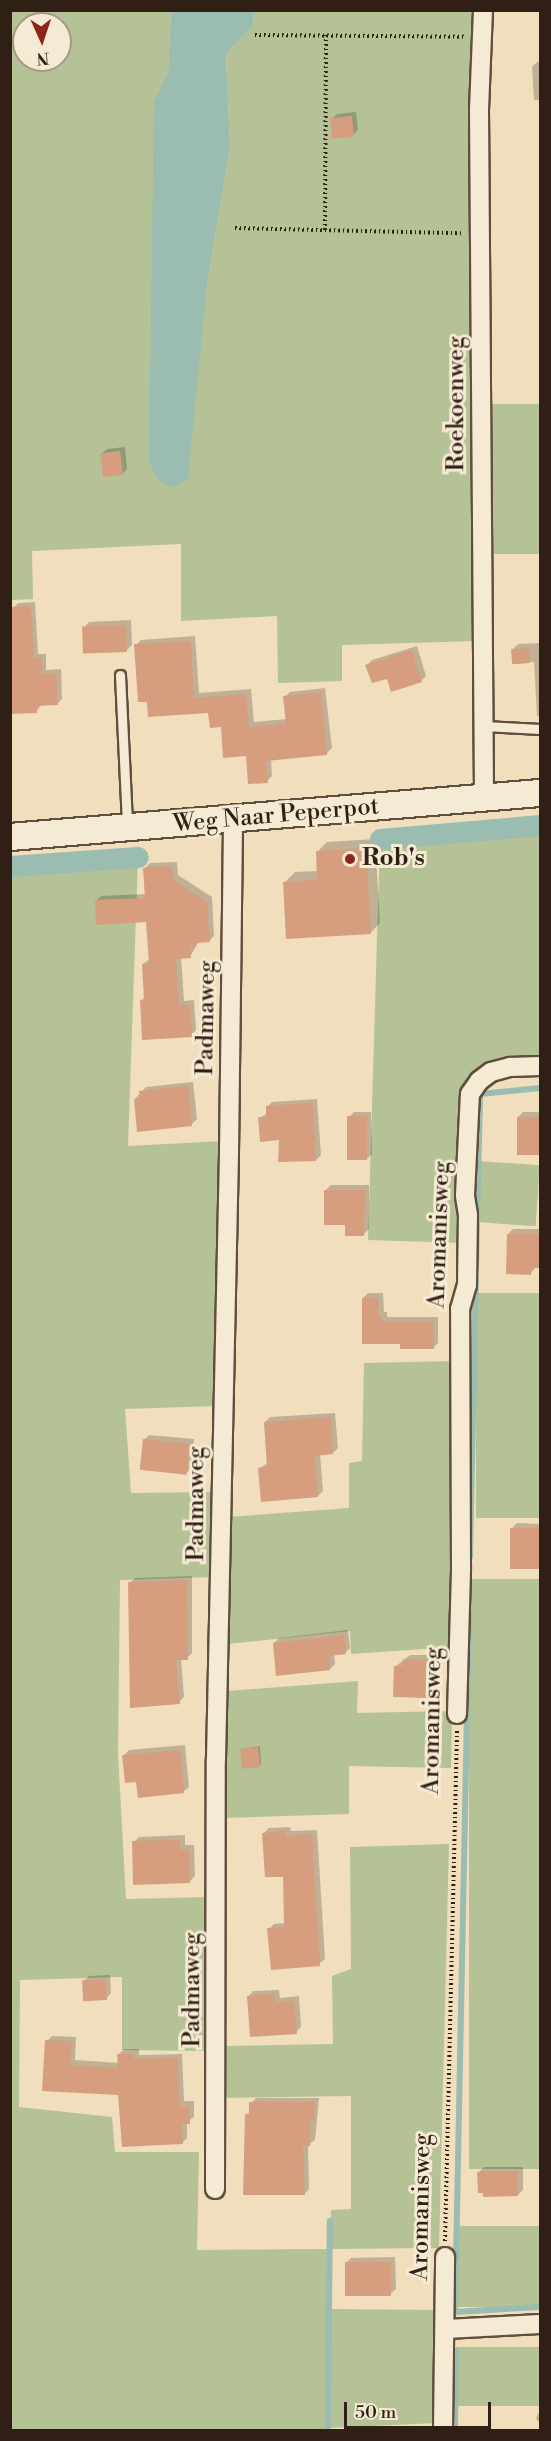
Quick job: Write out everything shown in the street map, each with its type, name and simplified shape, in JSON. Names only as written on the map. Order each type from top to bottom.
[{"type":"street","name":"Roekoenweg","points":[[483,10],[479,111],[484,798]]},
{"type":"street","name":"Weg Naar Peperpot","points":[[10,837],[540,793]]},
{"type":"street","name":"Padmaweg","points":[[215,2189],[216,1760],[229,1152],[233,819]]},
{"type":"street","name":"Aromanisweg","points":[[457,1714],[460,1567],[460,1309],[467,1285],[468,1215],[465,1195],[470,1094],[478,1081],[491,1072],[510,1067],[540,1066]]},
{"type":"street","name":"Aromanisweg","points":[[443,2430],[446,2329],[445,2257]]},
{"type":"street","points":[[446,2329],[540,2324]]},
{"type":"lane","points":[[120,675],[127,828]]},
{"type":"lane","points":[[484,726],[540,729]]},
{"type":"path","points":[[255,35],[482,37]]},
{"type":"path","points":[[325,230],[326,35]]},
{"type":"path","points":[[235,228],[480,233]]},
{"type":"path","name":"Aromanisweg","points":[[445,2257],[457,1714]]},
{"type":"green space","points":[[10,11],[171,11],[168,71],[154,100],[207,283],[230,149],[226,54],[253,26],[254,11],[476,11],[476,641],[342,645],[342,681],[278,683],[277,616],[181,621],[181,544],[32,551],[33,599],[11,600]]},
{"type":"green space","points":[[491,404],[540,404],[540,554],[491,554]]},
{"type":"green space","points":[[540,825],[540,1056],[511,1059],[474,1078],[463,1243],[368,1240],[380,839]]},
{"type":"green space","points":[[138,857],[128,1146],[223,1141],[216,1406],[125,1409],[131,1493],[214,1492],[214,1577],[120,1580],[118,1754],[126,1899],[209,1897],[206,2051],[122,2050],[122,1977],[20,1980],[19,2107],[112,2117],[115,2152],[199,2152],[197,2250],[330,2249],[330,2309],[439,2310],[437,2423],[328,2428],[328,2430],[11,2430],[11,866]]},
{"type":"green space","points":[[478,1161],[540,1165],[536,1226],[474,1222]]},
{"type":"green space","points":[[476,1293],[540,1293],[540,1518],[476,1518]]},
{"type":"green space","points":[[456,1361],[454,1647],[351,1654],[350,1631],[227,1644],[228,1517],[349,1508],[349,1463],[362,1461],[364,1363]]},
{"type":"green space","points":[[469,1579],[540,1579],[540,2169],[469,2169]]},
{"type":"green space","points":[[358,1681],[357,1713],[452,1711],[451,1768],[349,1766],[349,1814],[224,1818],[227,1691]]},
{"type":"green space","points":[[449,1844],[439,2248],[330,2249],[331,2210],[351,2209],[351,2096],[220,2098],[222,2046],[333,2044],[332,1976],[351,1969],[350,1847]]},
{"type":"green space","points":[[456,2226],[540,2226],[540,2307],[456,2307]]},
{"type":"green space","points":[[456,2347],[540,2347],[540,2406],[456,2406]]},
{"type":"water","points":[[171,11],[254,11],[253,26],[226,54],[230,149],[207,283],[188,479],[172,488],[158,480],[149,462],[154,100],[168,71]]},
{"type":"building","points":[[352,116],[354,137],[332,139],[330,118]]},
{"type":"building","points":[[120,451],[123,475],[103,477],[100,453]]},
{"type":"building","points":[[31,606],[34,658],[42,658],[42,674],[56,673],[58,705],[37,706],[37,713],[10,714],[11,607]]},
{"type":"building","points":[[126,625],[127,652],[83,654],[82,627]]},
{"type":"building","points":[[191,641],[194,698],[246,694],[249,727],[286,724],[283,696],[321,692],[327,755],[266,761],[268,783],[248,784],[246,756],[223,758],[221,727],[210,728],[208,713],[148,717],[147,702],[138,702],[134,644]]},
{"type":"building","points":[[529,648],[530,663],[512,664],[511,649]]},
{"type":"building","points":[[411,650],[422,682],[391,692],[387,679],[372,683],[365,665]]},
{"type":"building","points":[[366,848],[371,934],[286,939],[283,882],[317,880],[316,851]]},
{"type":"building","points":[[172,866],[173,880],[207,902],[210,942],[196,943],[196,947],[190,947],[191,958],[176,959],[179,1005],[190,1005],[192,1037],[142,1040],[140,1000],[144,1000],[142,964],[149,963],[146,922],[96,925],[95,900],[145,898],[143,868]]},
{"type":"building","points":[[188,1086],[192,1126],[137,1132],[134,1099],[140,1098],[139,1091]]},
{"type":"building","points":[[313,1103],[316,1161],[278,1162],[279,1140],[260,1142],[258,1117],[266,1117],[266,1106]]},
{"type":"building","points":[[347,1116],[367,1116],[367,1160],[347,1160]]},
{"type":"building","points":[[517,1117],[540,1117],[540,1155],[517,1155]]},
{"type":"building","points":[[324,1190],[365,1190],[364,1236],[345,1236],[345,1225],[324,1225]]},
{"type":"building","points":[[507,1234],[540,1234],[540,1268],[531,1268],[531,1275],[506,1274]]},
{"type":"building","points":[[378,1297],[379,1316],[382,1316],[382,1322],[434,1322],[434,1349],[400,1349],[400,1344],[362,1344],[362,1298]]},
{"type":"building","points":[[331,1417],[333,1454],[315,1456],[318,1497],[261,1502],[258,1468],[267,1467],[264,1422]]},
{"type":"building","points":[[143,1439],[190,1444],[187,1475],[140,1470]]},
{"type":"building","points":[[510,1528],[540,1528],[540,1569],[510,1569]]},
{"type":"building","points":[[187,1580],[188,1660],[176,1660],[180,1704],[130,1708],[128,1582]]},
{"type":"building","points":[[344,1635],[346,1654],[329,1656],[330,1670],[276,1676],[273,1643]]},
{"type":"building","points":[[403,1659],[429,1660],[428,1698],[393,1697],[394,1666],[403,1666]]},
{"type":"building","points":[[258,1747],[260,1767],[242,1769],[240,1749]]},
{"type":"building","points":[[180,1750],[184,1793],[138,1798],[136,1782],[125,1783],[122,1755]]},
{"type":"building","points":[[285,1831],[286,1836],[312,1834],[320,1966],[271,1970],[267,1928],[284,1927],[283,1877],[265,1877],[262,1833]]},
{"type":"building","points":[[180,1840],[180,1850],[189,1849],[190,1883],[133,1885],[132,1841]]},
{"type":"building","points":[[106,1979],[107,2000],[83,2001],[82,1980]]},
{"type":"building","points":[[274,1994],[275,2002],[294,2001],[297,2034],[250,2037],[247,1996]]},
{"type":"building","points":[[45,2040],[72,2041],[70,2065],[118,2068],[117,2054],[134,2054],[134,2059],[178,2058],[179,2106],[189,2106],[190,2124],[182,2124],[183,2144],[122,2147],[118,2095],[42,2091]]},
{"type":"building","points":[[249,2102],[315,2102],[314,2120],[311,2120],[310,2146],[303,2146],[305,2195],[243,2195],[245,2114],[249,2114]]},
{"type":"building","points":[[477,2172],[518,2172],[518,2196],[483,2197],[483,2193],[478,2193]]},
{"type":"building","points":[[345,2262],[391,2262],[391,2296],[345,2296]]},
{"type":"waterway","points":[[380,839],[540,825]]},
{"type":"waterway","points":[[10,866],[138,857]]},
{"type":"waterway","points":[[476,1263],[480,1094],[540,1088]]},
{"type":"waterway","points":[[470,1557],[476,1280]]},
{"type":"waterway","points":[[469,1613],[455,2312],[540,2307]]},
{"type":"waterway","points":[[328,2430],[330,2221]]},
{"type":"waterway","points":[[455,2430],[456,2351]]},
{"type":"place","name":"Rob's","points":[[350,859]]}]
